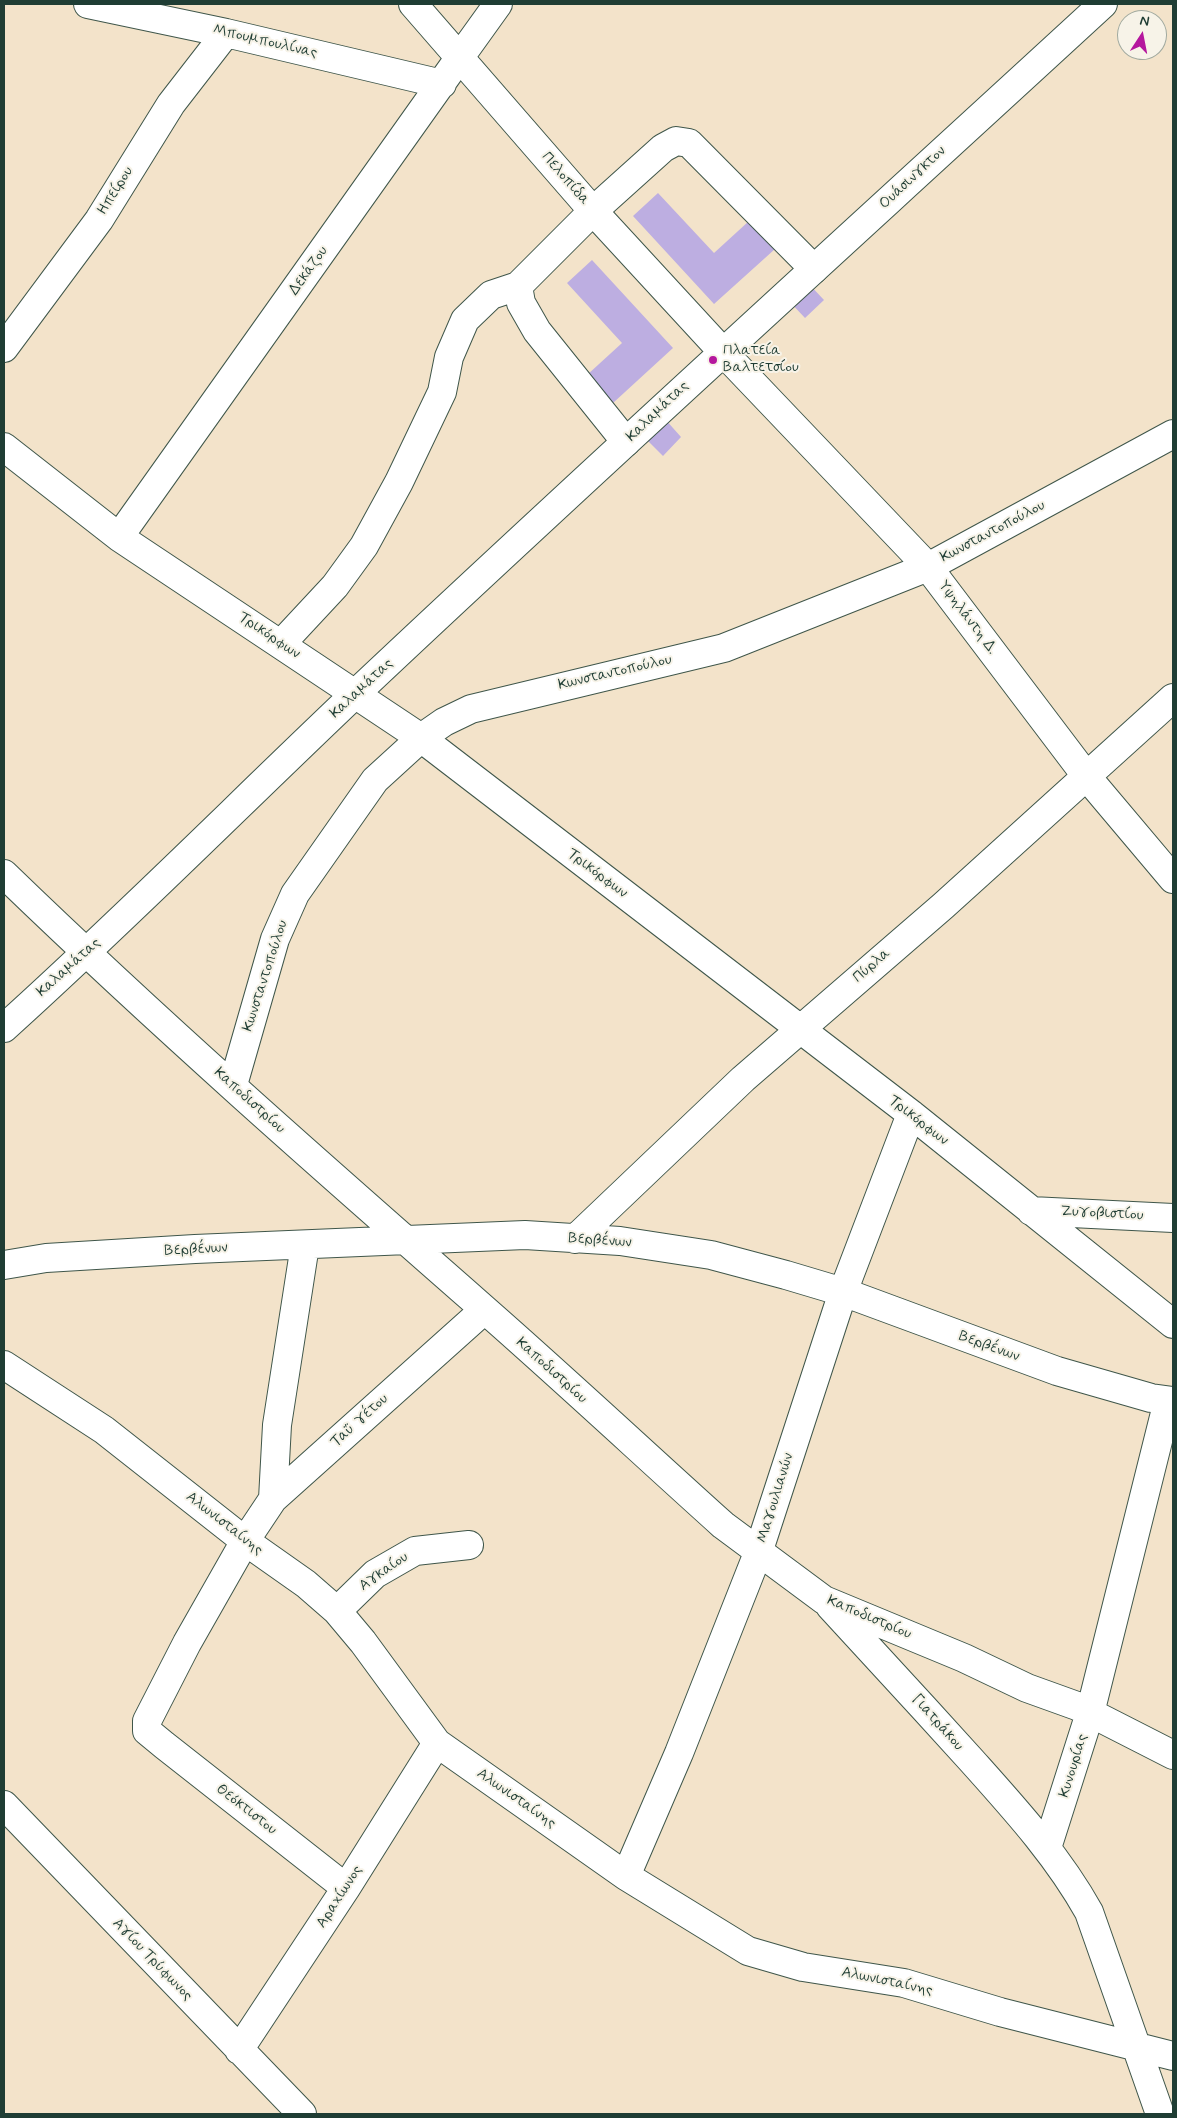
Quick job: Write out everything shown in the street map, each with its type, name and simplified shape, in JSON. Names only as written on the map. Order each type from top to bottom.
[{"type":"street","name":"Μπουμπουλίνας","points":[[88,4],[226,33],[442,84]]},
{"type":"street","name":"Πελοπίδα","points":[[413,4],[593,211],[722,351]]},
{"type":"street","name":"Δεκάζου","points":[[119,537],[498,4]]},
{"type":"street","name":"Ουάσινγκτον","points":[[722,351],[814,270],[1103,4]]},
{"type":"street","name":"Ηπείρου","points":[[4,348],[98,220],[171,104],[226,33]]},
{"type":"street","points":[[281,644],[336,586],[364,546],[399,482],[442,392],[449,357],[465,320],[491,296],[518,286],[593,211],[663,148],[676,140],[688,143],[814,270]]},
{"type":"street","points":[[518,286],[521,303],[537,331],[626,442]]},
{"type":"street","name":"Καλαμάτας","points":[[4,1028],[86,954],[355,695],[722,351]]},
{"type":"street","name":"Υψηλάντη Δ.","points":[[722,351],[928,567],[1087,777],[1173,880]]},
{"type":"street","name":"Κωνσταντοπούλου","points":[[233,1085],[275,939],[295,894],[375,780],[421,738],[444,722],[471,709],[724,648],[928,567],[1173,434]]},
{"type":"street","name":"Τρικόρφων","points":[[4,447],[119,537],[421,738],[911,1114],[1173,1324]]},
{"type":"street","name":"Πύρλα","points":[[575,1239],[799,1028],[943,906],[1173,698]]},
{"type":"street","name":"Καποδιστρίου","points":[[4,874],[86,954],[405,1242],[484,1310],[723,1525],[758,1553],[824,1600],[964,1658],[1027,1688],[1090,1713],[1173,1755]]},
{"type":"street","name":"Μαγουλιανών","points":[[626,1876],[679,1753],[758,1553],[843,1292],[911,1114]]},
{"type":"street","name":"Ζυγοβιστίου","points":[[1031,1211],[1173,1218]]},
{"type":"street","name":"Βερβένων","points":[[4,1265],[46,1258],[526,1235],[620,1241],[711,1255],[843,1292],[1057,1371],[1171,1401]]},
{"type":"street","points":[[273,1499],[277,1425],[305,1245]]},
{"type":"street","name":"Ταΰγέτου","points":[[147,1731],[147,1721],[186,1643],[245,1541],[273,1499],[484,1310]]},
{"type":"street","name":"Αλωνισταίνης","points":[[4,1365],[104,1430],[245,1541],[306,1584],[337,1611],[363,1642],[437,1742],[626,1876],[748,1951],[803,1967],[904,1983],[1135,2048],[1173,2056]]},
{"type":"street","name":"Κυνουρίας","points":[[1047,1848],[1090,1713],[1171,1401]]},
{"type":"street","name":"Αγκαίου","points":[[337,1611],[375,1574],[415,1551],[469,1545]]},
{"type":"street","name":"Γιατράκου","points":[[824,1600],[992,1784],[1047,1848]]},
{"type":"street","name":"Θεόκτιστου","points":[[147,1731],[346,1888]]},
{"type":"street","name":"Αραχίωνος","points":[[239,2050],[346,1888],[437,1742]]},
{"type":"street","name":"Αγίου Τρύφωνος","points":[[4,1805],[302,2114]]},
{"type":"street","points":[[1047,1848],[1089,1912],[1135,2048],[1160,2114]]},
{"type":"building","points":[[658,193],[714,253],[749,221],[775,249],[714,304],[633,216]]},
{"type":"building","points":[[592,260],[673,348],[613,403],[587,375],[622,343],[567,283]]},
{"type":"building","points":[[808,283],[824,300],[805,318],[788,300]]},
{"type":"building","points":[[665,419],[681,437],[663,456],[646,439]]},
{"type":"place","name":"Πλατεία Βαλτετσίου","points":[[713,360]]}]
